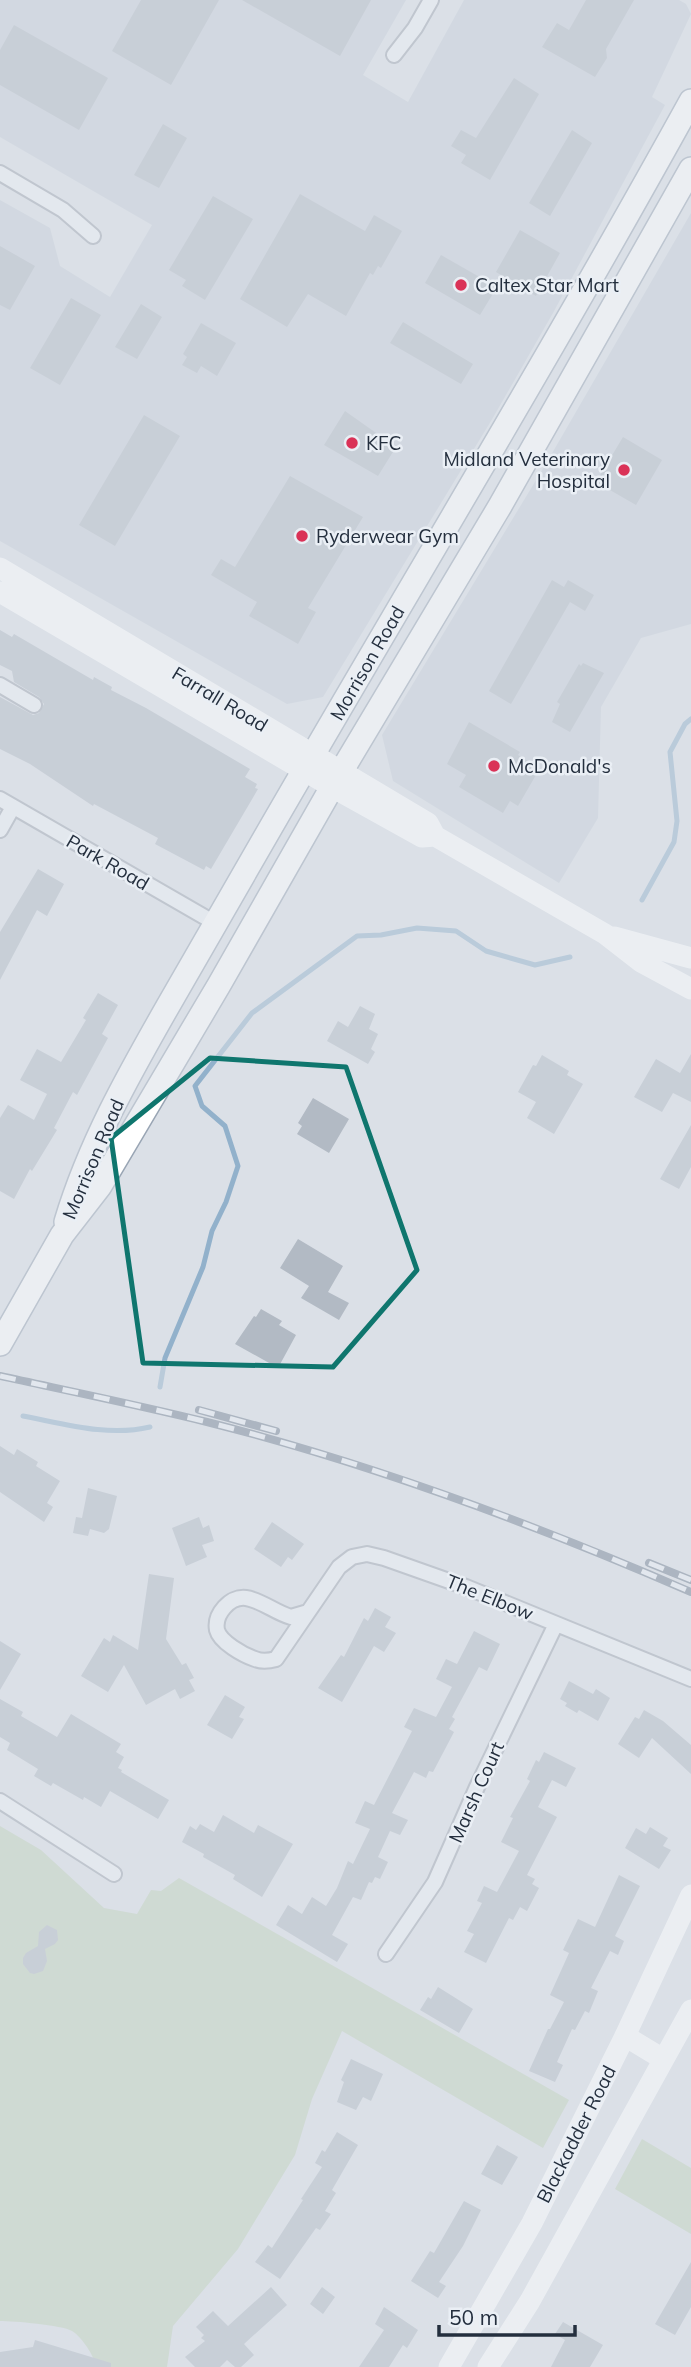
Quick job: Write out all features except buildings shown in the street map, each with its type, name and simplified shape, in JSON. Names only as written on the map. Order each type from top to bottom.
[{"type":"main road","name":"Morrison Road","points":[[62,1235],[77,1187],[97,1138],[129,1075],[556,340],[691,101]]},
{"type":"main road","name":"Morrison Road","points":[[0,1344],[62,1235],[100,1186],[500,506],[691,169]]},
{"type":"main road","name":"Farrall Road","points":[[0,568],[337,780],[428,823],[435,836],[605,934],[641,962],[691,989]]},
{"type":"main road","name":"Farrall Road","points":[[0,592],[309,762]]},
{"type":"main road","name":"Farrall Road","points":[[605,934],[691,958]]},
{"type":"main road","name":"Blackadder Road","points":[[449,2367],[537,2213],[691,1895]]},
{"type":"main road","name":"Blackadder Road","points":[[488,2367],[530,2301],[691,2010]]},
{"type":"main road","points":[[625,2036],[663,2059]]},
{"type":"main road","points":[[537,2213],[568,2230]]},
{"type":"street","points":[[394,55],[431,0]]},
{"type":"street","points":[[0,173],[63,210],[93,236]]},
{"type":"street","points":[[0,685],[34,705]]},
{"type":"street","points":[[0,830],[7,803]]},
{"type":"street","name":"Park Road","points":[[7,803],[215,923]]},
{"type":"street","name":"The Elbow","points":[[308,1612],[291,1617],[245,1598],[234,1599],[224,1607],[218,1618],[217,1630],[223,1640],[255,1660],[265,1662],[276,1659],[339,1567],[352,1557],[367,1554],[466,1587],[691,1679]]},
{"type":"street","name":"Marsh Court","points":[[386,1954],[435,1882],[477,1787],[556,1624]]},
{"type":"street","points":[[0,1801],[114,1874]]},
{"type":"highlighted area","points":[[210,1058],[346,1067],[417,1270],[333,1367],[143,1363],[111,1138]]},
{"type":"shaded area","points":[[0,0],[406,0],[363,75],[408,102],[464,0],[679,0],[686,4],[691,14],[652,97],[665,105],[553,313],[491,421],[323,697],[287,704],[0,541],[0,200],[50,228],[60,266],[110,297],[152,225],[0,137]]},
{"type":"shaded area","points":[[691,213],[691,624],[641,638],[601,707],[598,818],[559,883],[393,781],[382,735],[547,462]]},
{"type":"green space","points":[[0,1826],[41,1850],[104,1908],[137,1914],[151,1890],[161,1891],[179,1878],[569,2100],[543,2148],[342,2031],[312,2099],[295,2155],[238,2249],[173,2326],[167,2367],[96,2367],[87,2348],[72,2331],[48,2325],[0,2321]]},
{"type":"green space","points":[[642,2139],[691,2168],[691,2234],[615,2189]]},
{"type":"waterway","points":[[642,900],[674,842],[677,821],[670,752],[685,724],[691,719]]},
{"type":"waterway","points":[[160,1387],[165,1358],[203,1267],[212,1231],[226,1202],[238,1166],[225,1126],[202,1106],[195,1086],[252,1013],[357,936],[381,935],[417,928],[456,931],[486,951],[535,965],[570,957]]},
{"type":"waterway","points":[[23,1416],[102,1430],[150,1427]]},
{"type":"railway","points":[[0,1376],[207,1422],[392,1476],[513,1519],[691,1592]]},
{"type":"railway","points":[[199,1410],[276,1431]]},
{"type":"railway","points":[[649,1563],[691,1580]]},
{"type":"place","name":"Caltex Star Mart","points":[[461,285]]},
{"type":"place","name":"KFC","points":[[352,443]]},
{"type":"place","name":"Midland Veterinary Hospital","points":[[624,470]]},
{"type":"place","name":"Ryderwear Gym","points":[[302,536]]},
{"type":"place","name":"McDonald's","points":[[494,766]]}]
